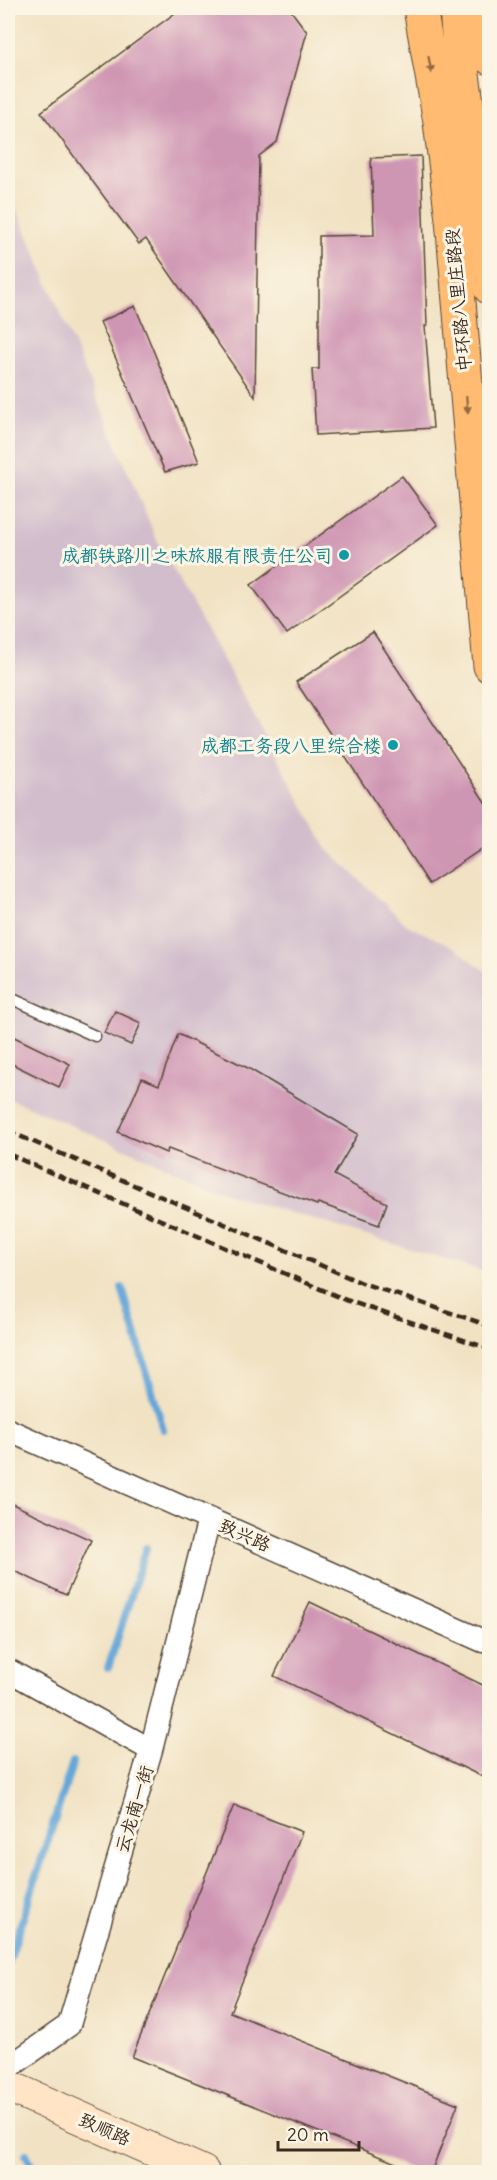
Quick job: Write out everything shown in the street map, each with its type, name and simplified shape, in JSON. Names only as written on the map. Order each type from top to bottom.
[{"type":"main road","name":"中环路八里庄路段","points":[[420,8],[440,122],[452,219],[489,666]]},
{"type":"main road","points":[[456,8],[462,75],[473,144],[489,288]]},
{"type":"main road","points":[[487,8],[489,58]]},
{"type":"street","name":"致兴路","points":[[8,1430],[483,1641]]},
{"type":"street","name":"云龙南一街","points":[[8,2068],[69,2025],[151,1750],[209,1519]]},
{"type":"street","points":[[8,1670],[151,1750]]},
{"type":"street","name":"致顺路","points":[[8,2086],[203,2172]]},
{"type":"lane","points":[[8,997],[95,1036]]},
{"type":"shaded area","points":[[8,189],[156,538],[327,849],[407,925],[455,948],[489,974],[489,1273],[229,1194],[8,1098]]},
{"type":"building","points":[[182,8],[289,8],[307,32],[277,142],[259,156],[255,397],[146,239],[139,244],[41,112]]},
{"type":"building","points":[[421,156],[427,326],[425,326],[433,428],[316,435],[312,369],[319,369],[319,236],[374,235],[371,158]]},
{"type":"building","points":[[135,306],[199,462],[165,472],[100,322]]},
{"type":"building","name":"成都铁路川之味旅服有限责任公司","points":[[402,476],[438,525],[287,634],[251,585]]},
{"type":"building","name":"成都工务段八里综合楼","points":[[373,632],[489,808],[489,844],[429,884],[296,682]]},
{"type":"building","points":[[115,1011],[141,1023],[131,1045],[104,1033]]},
{"type":"building","points":[[8,1034],[70,1064],[59,1087],[8,1062]]},
{"type":"building","points":[[178,1034],[248,1068],[358,1134],[334,1175],[387,1203],[379,1225],[318,1203],[317,1205],[168,1149],[166,1153],[118,1132],[142,1078],[159,1085]]},
{"type":"building","points":[[8,1502],[91,1540],[66,1595],[8,1568]]},
{"type":"building","points":[[310,1602],[489,1688],[489,1780],[274,1676]]},
{"type":"building","points":[[234,1805],[302,1832],[230,2012],[458,2104],[431,2172],[418,2172],[132,2057]]},
{"type":"waterway","points":[[122,1288],[163,1429]]},
{"type":"waterway","points":[[108,1668],[146,1548]]},
{"type":"waterway","points":[[8,1964],[73,1762]]},
{"type":"waterway","points":[[26,2154],[35,2172]]},
{"type":"railway","points":[[8,1131],[362,1283],[490,1326]]},
{"type":"railway","points":[[8,1154],[346,1300],[490,1349]]},
{"type":"place","name":"成都铁路川之味旅服有限责任公司","points":[[344,555]]},
{"type":"place","name":"成都工务段八里综合楼","points":[[393,745]]}]
